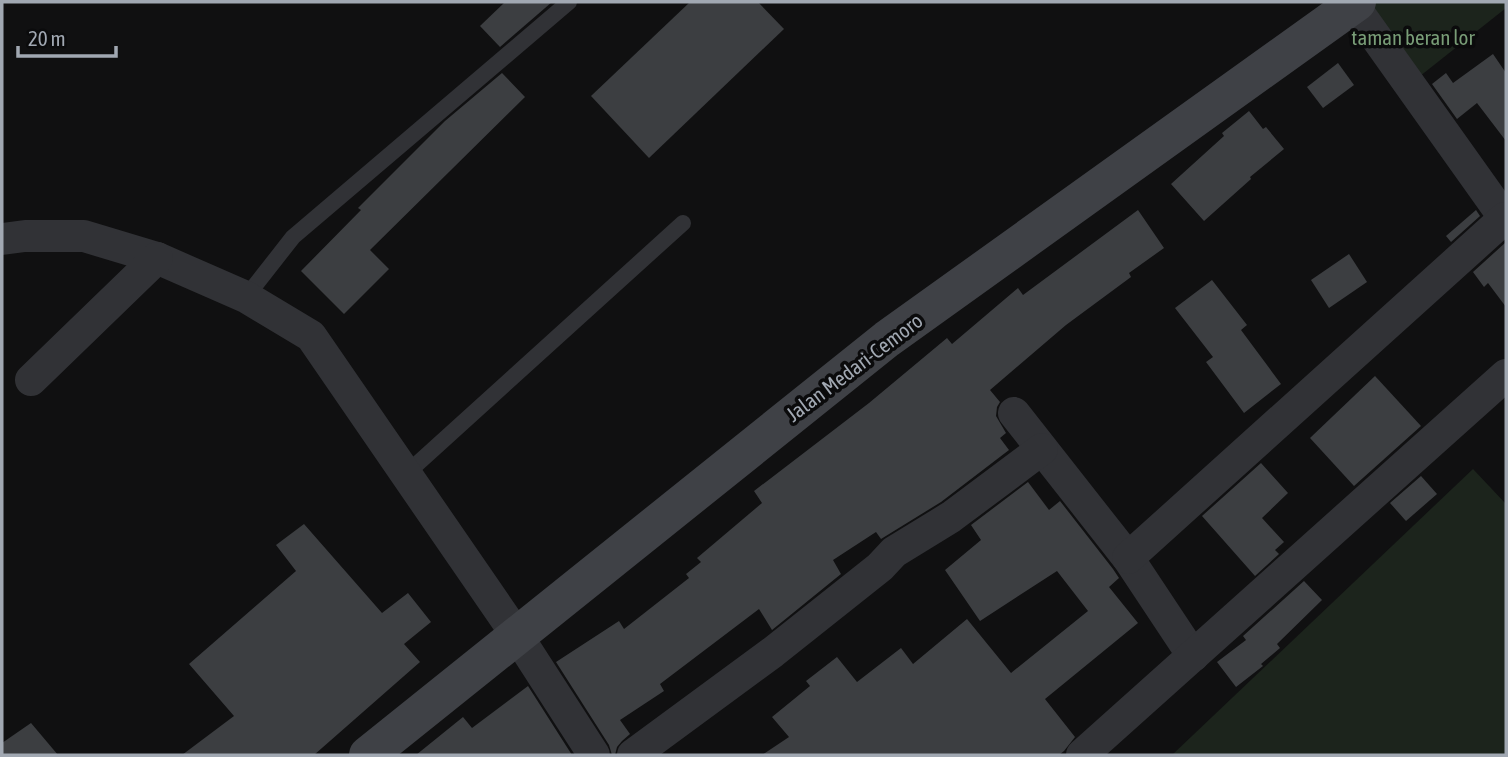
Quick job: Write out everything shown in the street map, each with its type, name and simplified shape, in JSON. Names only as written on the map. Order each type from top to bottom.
[{"type":"street","points":[[1128,558],[1506,219],[1355,3]]},
{"type":"street","name":"Jalan Medari-Cemoro","points":[[370,755],[516,634],[887,339],[1355,3]]},
{"type":"street","points":[[2,239],[25,236],[84,236],[157,258],[246,297],[311,336],[516,634],[594,755]]},
{"type":"street","points":[[31,380],[157,258]]},
{"type":"street","points":[[1082,755],[1506,375]]},
{"type":"street","points":[[1014,413],[1128,558],[1193,656]]},
{"type":"street","points":[[634,755],[794,635],[880,567],[894,552],[951,517],[1042,449]]},
{"type":"lane","points":[[246,297],[293,237],[569,2]]},
{"type":"lane","points":[[406,474],[683,223]]},
{"type":"green space","name":"taman beran lor","points":[[1327,2],[1506,2],[1506,8],[1410,84]]},
{"type":"green space","points":[[1473,469],[1506,504],[1506,755],[1172,755]]},
{"type":"building","points":[[505,2],[552,2],[500,47],[480,26]]},
{"type":"building","points":[[690,2],[758,2],[784,29],[649,158],[591,96]]},
{"type":"building","points":[[1493,54],[1506,73],[1506,141],[1477,103],[1457,119],[1432,84],[1446,73],[1453,83]]},
{"type":"building","points":[[1338,63],[1354,85],[1323,108],[1307,87]]},
{"type":"building","points":[[502,73],[525,97],[370,250],[389,269],[344,314],[301,271],[361,210],[358,208],[445,121]]},
{"type":"building","points":[[1249,111],[1284,149],[1204,221],[1171,184],[1224,136],[1222,133]]},
{"type":"building","points":[[1138,210],[1164,248],[1129,273],[1131,277],[1066,325],[990,390],[1000,402],[996,416],[1006,433],[1000,438],[1009,450],[941,502],[881,539],[876,532],[833,560],[841,574],[772,630],[759,609],[660,684],[664,691],[620,720],[630,734],[617,747],[615,755],[612,755],[609,745],[556,662],[619,621],[624,629],[689,578],[686,574],[701,562],[697,558],[762,503],[754,491],[869,403],[947,338],[952,344],[1018,288],[1023,295]]},
{"type":"building","points":[[1476,210],[1480,216],[1451,242],[1446,236]]},
{"type":"building","points":[[1505,243],[1506,307],[1488,283],[1484,287],[1473,272]]},
{"type":"building","points":[[1349,254],[1367,282],[1329,308],[1311,280]]},
{"type":"building","points":[[1212,280],[1247,325],[1241,330],[1281,384],[1244,413],[1206,362],[1213,357],[1175,308]]},
{"type":"building","points":[[1375,376],[1421,426],[1354,486],[1310,438]]},
{"type":"building","points":[[1261,463],[1288,493],[1262,518],[1284,542],[1275,550],[1279,554],[1255,576],[1202,516]]},
{"type":"building","points":[[1421,476],[1437,494],[1406,521],[1390,503]]},
{"type":"building","points":[[1028,482],[1049,510],[1060,501],[1119,578],[1109,587],[1138,623],[1045,699],[1075,737],[1064,751],[1059,755],[762,755],[789,737],[772,717],[810,686],[806,681],[837,657],[857,682],[901,648],[913,664],[967,619],[1011,673],[1088,611],[1057,571],[980,621],[945,570],[981,540],[971,525]]},
{"type":"building","points":[[304,524],[382,613],[408,593],[431,622],[404,644],[420,662],[314,755],[182,755],[234,716],[189,664],[296,571],[276,545]]},
{"type":"building","points":[[1304,581],[1322,600],[1277,644],[1280,648],[1261,664],[1263,666],[1236,687],[1217,662],[1246,640],[1243,636]]},
{"type":"building","points":[[528,686],[572,755],[416,755],[463,717],[472,728]]},
{"type":"building","points":[[31,723],[58,755],[2,755],[2,743]]}]
